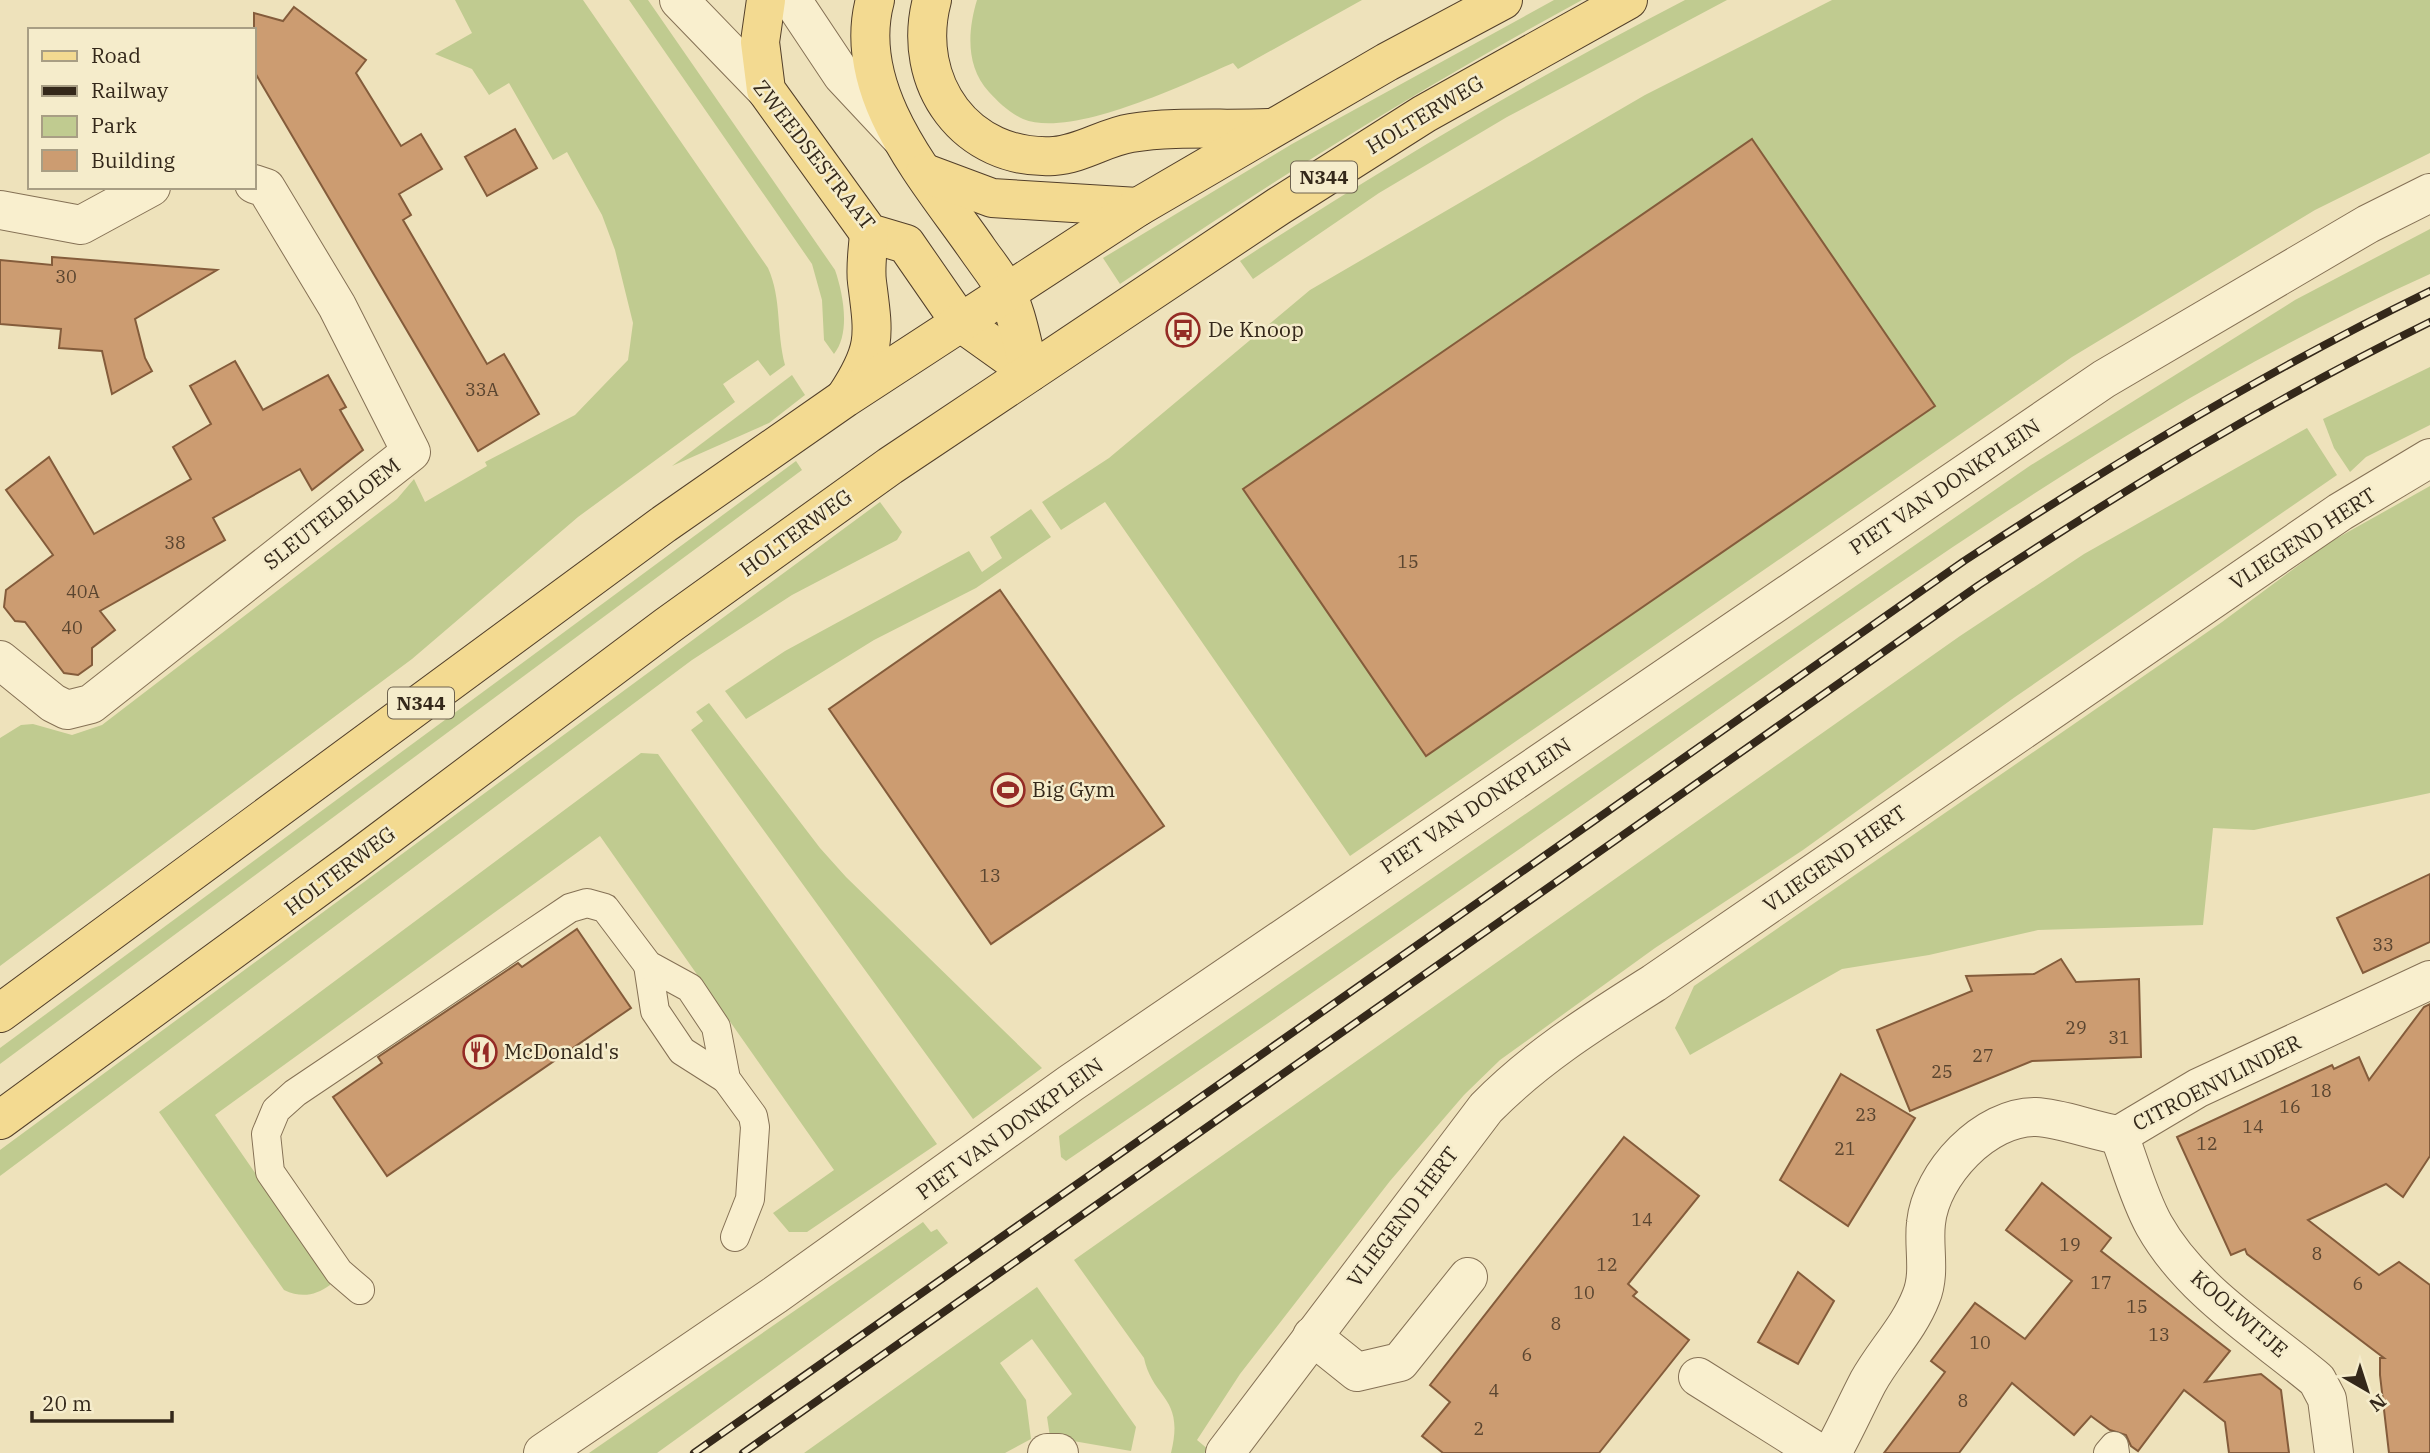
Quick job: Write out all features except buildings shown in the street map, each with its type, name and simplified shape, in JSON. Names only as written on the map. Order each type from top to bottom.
[{"type":"main road","points":[[766,0],[760,42],[766,90]]},
{"type":"main road","points":[[875,0],[869,40],[872,65],[902,139],[1006,290],[1030,372]]},
{"type":"main road","points":[[932,0],[927,26],[927,53],[937,88],[959,121],[979,137],[1003,149],[1030,155],[1056,156],[1094,148],[1129,133],[1273,128]]},
{"type":"main road","name":"N344","points":[[0,1013],[653,533],[845,398],[1006,290],[1138,207],[1387,62],[1503,0]]},
{"type":"main road","name":"HOLTERWEG","points":[[0,1121],[354,861],[667,626],[865,483],[1268,213],[1424,114],[1628,0]]},
{"type":"main road","name":"ZWEEDSESTRAAT","points":[[766,90],[869,233],[906,244],[960,322],[1030,372]]},
{"type":"main road","points":[[925,173],[992,198],[1138,207]]},
{"type":"main road","points":[[845,398],[860,374],[873,333],[873,307],[866,281],[869,233]]},
{"type":"street","name":"ZWEEDSESTRAAT","points":[[679,0],[766,90]]},
{"type":"street","points":[[792,0],[842,75],[902,139]]},
{"type":"street","name":"SLEUTELBLOEM","points":[[0,660],[52,703],[67,710],[91,704],[411,452],[337,306],[266,188],[256,185]]},
{"type":"street","points":[[0,210],[81,225],[147,189]]},
{"type":"street","name":"PIET VAN DONKPLEIN","points":[[543,1453],[937,1181],[1016,1123],[2104,379],[2368,224],[2430,193]]},
{"type":"street","name":"VLIEGEND HERT","points":[[1225,1453],[1486,1108],[1515,1079],[1557,1045],[1687,961],[2340,512],[2430,458]]},
{"type":"street","name":"CITROENVLINDER","points":[[1832,1453],[1869,1381],[1896,1343],[1922,1295],[1928,1256],[1926,1223],[1934,1197],[1962,1151],[1986,1132],[2014,1120],[2036,1117],[2119,1135],[2222,1076],[2430,980]]},
{"type":"street","name":"KOOLWITJE","points":[[2119,1135],[2153,1224],[2171,1252],[2208,1292],[2318,1380],[2327,1399],[2334,1453]]},
{"type":"street","points":[[1312,1336],[1357,1372],[1400,1362],[1468,1277]]},
{"type":"street","points":[[1698,1377],[1819,1453]]},
{"type":"street","points":[[1046,1453],[1059,1453]]},
{"type":"lane","points":[[360,1290],[339,1272],[270,1172],[265,1147],[266,1134],[276,1110],[285,1100],[576,906],[593,904],[610,912],[648,965],[690,988],[716,1027],[726,1079]]},
{"type":"lane","points":[[648,965],[655,1011],[675,1041],[682,1051],[726,1079],[753,1116],[755,1127],[750,1199],[735,1237]]},
{"type":"lane","points":[[2108,1453],[2114,1446],[2115,1453]]},
{"type":"green space","points":[[455,0],[583,0],[768,268],[775,291],[785,365],[770,376],[758,360],[723,384],[735,402],[578,517],[412,659],[0,966],[0,738],[21,725],[33,724],[72,735],[102,725],[397,499],[414,479],[425,502],[487,466],[485,462],[575,415],[628,360],[633,323],[615,250],[602,215],[567,152],[553,160],[509,83],[489,95],[472,69],[435,54],[472,33]]},
{"type":"green space","points":[[629,0],[648,0],[835,270],[843,301],[844,324],[834,354],[824,340],[822,300],[812,264]]},
{"type":"green space","points":[[977,0],[1362,0],[1238,69],[1233,63],[1158,95],[1098,116],[1069,122],[1044,123],[1013,114],[996,100],[981,82],[972,59],[971,48],[972,23]]},
{"type":"green space","points":[[1554,0],[1582,0],[1347,136],[1120,284],[1103,258],[1292,144]]},
{"type":"green space","points":[[1685,0],[1727,0],[1507,117],[1379,193],[1253,279],[1240,261],[1459,125]]},
{"type":"green space","points":[[1832,0],[2430,0],[2430,153],[2315,210],[2072,357],[1350,856],[1105,502],[1061,530],[1042,502],[1109,458],[1310,290],[1645,95]]},
{"type":"green space","points":[[2430,229],[2430,274],[2330,322],[2233,374],[2137,429],[2044,488],[1860,610],[1143,1109],[1066,1161],[1061,1157],[1059,1136],[2031,465],[2295,300]]},
{"type":"green space","points":[[2430,367],[2430,425],[2366,457],[2350,472],[2334,448],[2323,419]]},
{"type":"green space","points":[[792,375],[805,395],[769,423],[672,466]]},
{"type":"green space","points":[[2307,428],[2337,475],[2015,697],[1803,850],[1655,948],[1500,1060],[1464,1095],[1390,1181],[1240,1374],[1197,1440],[1209,1450],[1204,1453],[1171,1453],[1174,1420],[1171,1409],[1148,1372],[1144,1358],[1074,1260],[1960,636],[2084,554]]},
{"type":"green space","points":[[796,461],[802,470],[0,1064],[0,1048]]},
{"type":"green space","points":[[2430,486],[2430,793],[2254,830],[2213,828],[2203,925],[2038,930],[1929,955],[1842,969],[1690,1055],[1675,1028],[1694,986],[2222,622],[2330,542]]},
{"type":"green space","points":[[880,502],[902,532],[897,540],[792,595],[692,660],[0,1176],[0,1150]]},
{"type":"green space","points":[[1031,509],[1051,537],[976,588],[874,640],[746,719],[725,691],[785,651],[969,551],[982,572],[1002,558],[990,537]]},
{"type":"green space","points":[[709,703],[820,848],[846,877],[1042,1068],[973,1119],[691,730],[703,721],[696,712]]},
{"type":"green space","points":[[641,753],[658,754],[937,1144],[807,1232],[789,1232],[773,1213],[834,1170],[600,836],[215,1115],[330,1281],[330,1285],[324,1289],[308,1295],[284,1290],[159,1112]]},
{"type":"green space","points":[[923,1222],[931,1232],[937,1229],[948,1243],[657,1453],[589,1453]]},
{"type":"green space","points":[[1037,1287],[1136,1427],[1131,1451],[1050,1437],[1047,1417],[1072,1394],[1032,1339],[1000,1363],[1026,1400],[1031,1439],[1005,1453],[804,1453]]},
{"type":"railway","points":[[694,1453],[1964,561],[2193,418],[2430,291]]},
{"type":"railway","points":[[743,1453],[1979,585],[2200,446],[2314,382],[2430,322]]},
{"type":"place","name":"De Knoop","points":[[1183,330]]},
{"type":"place","name":"Big Gym","points":[[1008,790]]},
{"type":"place","name":"McDonald's","points":[[480,1052]]}]
